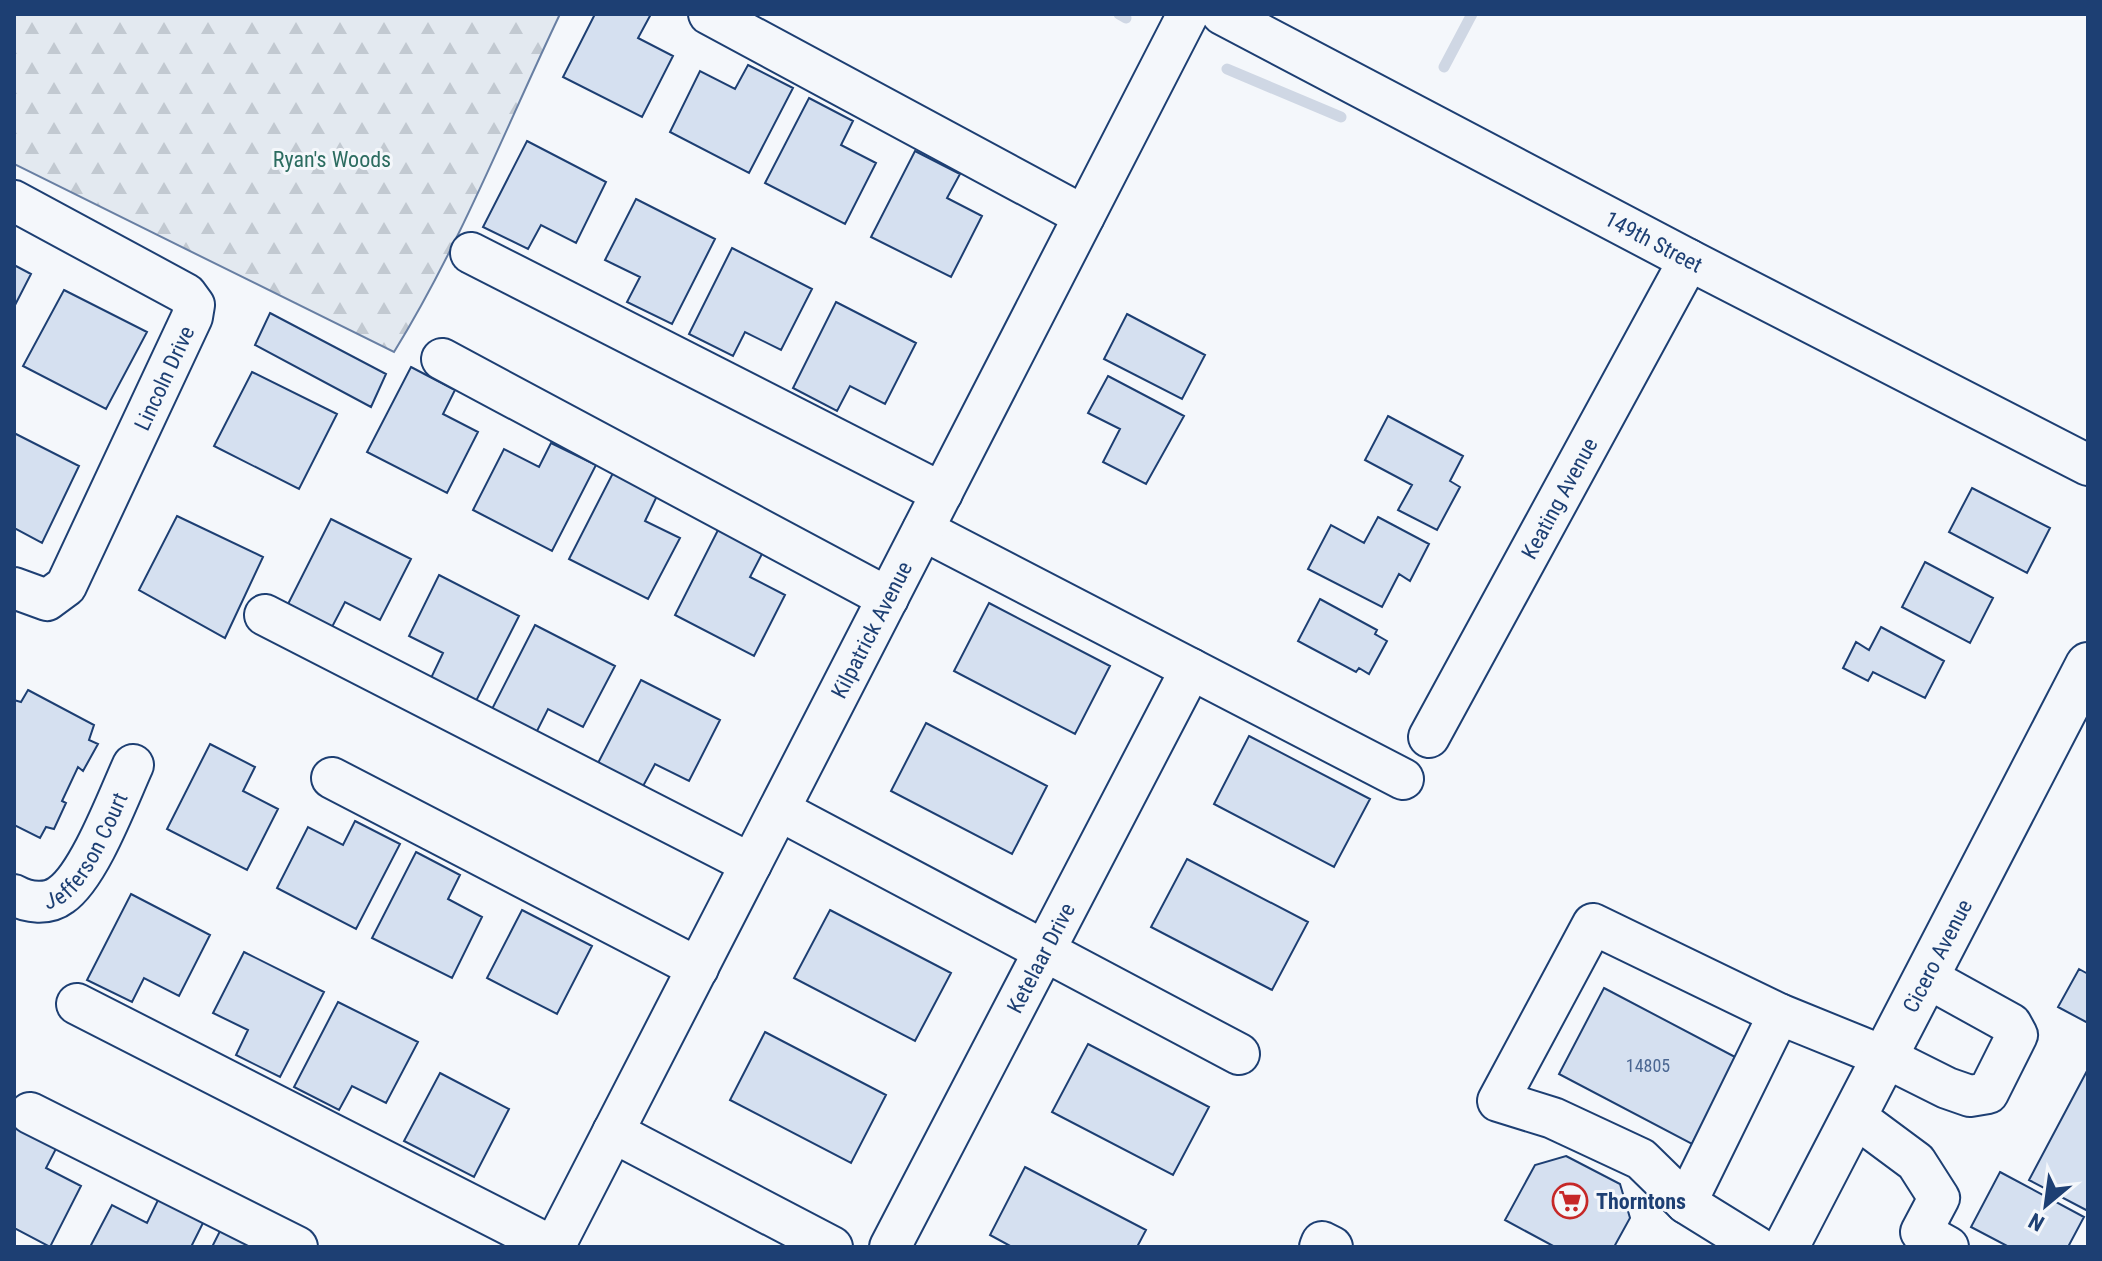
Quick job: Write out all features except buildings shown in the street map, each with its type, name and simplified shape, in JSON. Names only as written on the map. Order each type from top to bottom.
[{"type":"main road","name":"Cicero Avenue","points":[[1786,1247],[2088,665]]},
{"type":"street","points":[[709,14],[1084,216]]},
{"type":"street","name":"Kilpatrick Avenue","points":[[554,1247],[1188,14]]},
{"type":"street","name":"149th Street","points":[[1222,14],[1689,260],[2088,465]]},
{"type":"street","name":"Lincoln Drive","points":[[14,201],[186,294],[194,305],[192,317],[66,586],[47,600],[14,588]]},
{"type":"street","points":[[471,253],[942,493]]},
{"type":"street","name":"Keating Avenue","points":[[1429,737],[1689,260]]},
{"type":"street","points":[[442,359],[888,598]]},
{"type":"street","points":[[923,530],[1403,779]]},
{"type":"street","points":[[265,615],[751,864]]},
{"type":"street","name":"Ketelaar Drive","points":[[890,1247],[1191,669]]},
{"type":"street","name":"Jefferson Court","points":[[14,895],[24,900],[45,902],[61,895],[84,869],[133,765]]},
{"type":"street","points":[[332,778],[698,968]]},
{"type":"street","points":[[779,810],[1239,1054]]},
{"type":"street","points":[[1757,1247],[1686,1203],[1641,1159],[1553,1118],[1498,1101],[1593,924],[1779,1014],[1885,1057],[1947,1088],[1970,1096],[1988,1093],[2017,1035],[2011,1024],[1926,977]]},
{"type":"street","points":[[77,1004],[554,1247]]},
{"type":"street","points":[[1686,1203],[1779,1014]]},
{"type":"street","points":[[30,1113],[297,1247]]},
{"type":"street","points":[[1854,1116],[1916,1162],[1939,1198],[1921,1232],[1948,1247]]},
{"type":"street","points":[[613,1132],[832,1247]]},
{"type":"street","points":[[1320,1247],[1322,1242],[1332,1247]]},
{"type":"green space","name":"Ryan's Woods","points":[[14,14],[560,14],[461,228],[394,352],[14,164]]},
{"type":"waterway","points":[[1119,14],[1126,18]]},
{"type":"waterway","points":[[1444,67],[1472,14]]},
{"type":"waterway","points":[[1227,69],[1341,117]]},
{"type":"place","name":"Thorntons","points":[[1570,1201]]}]
